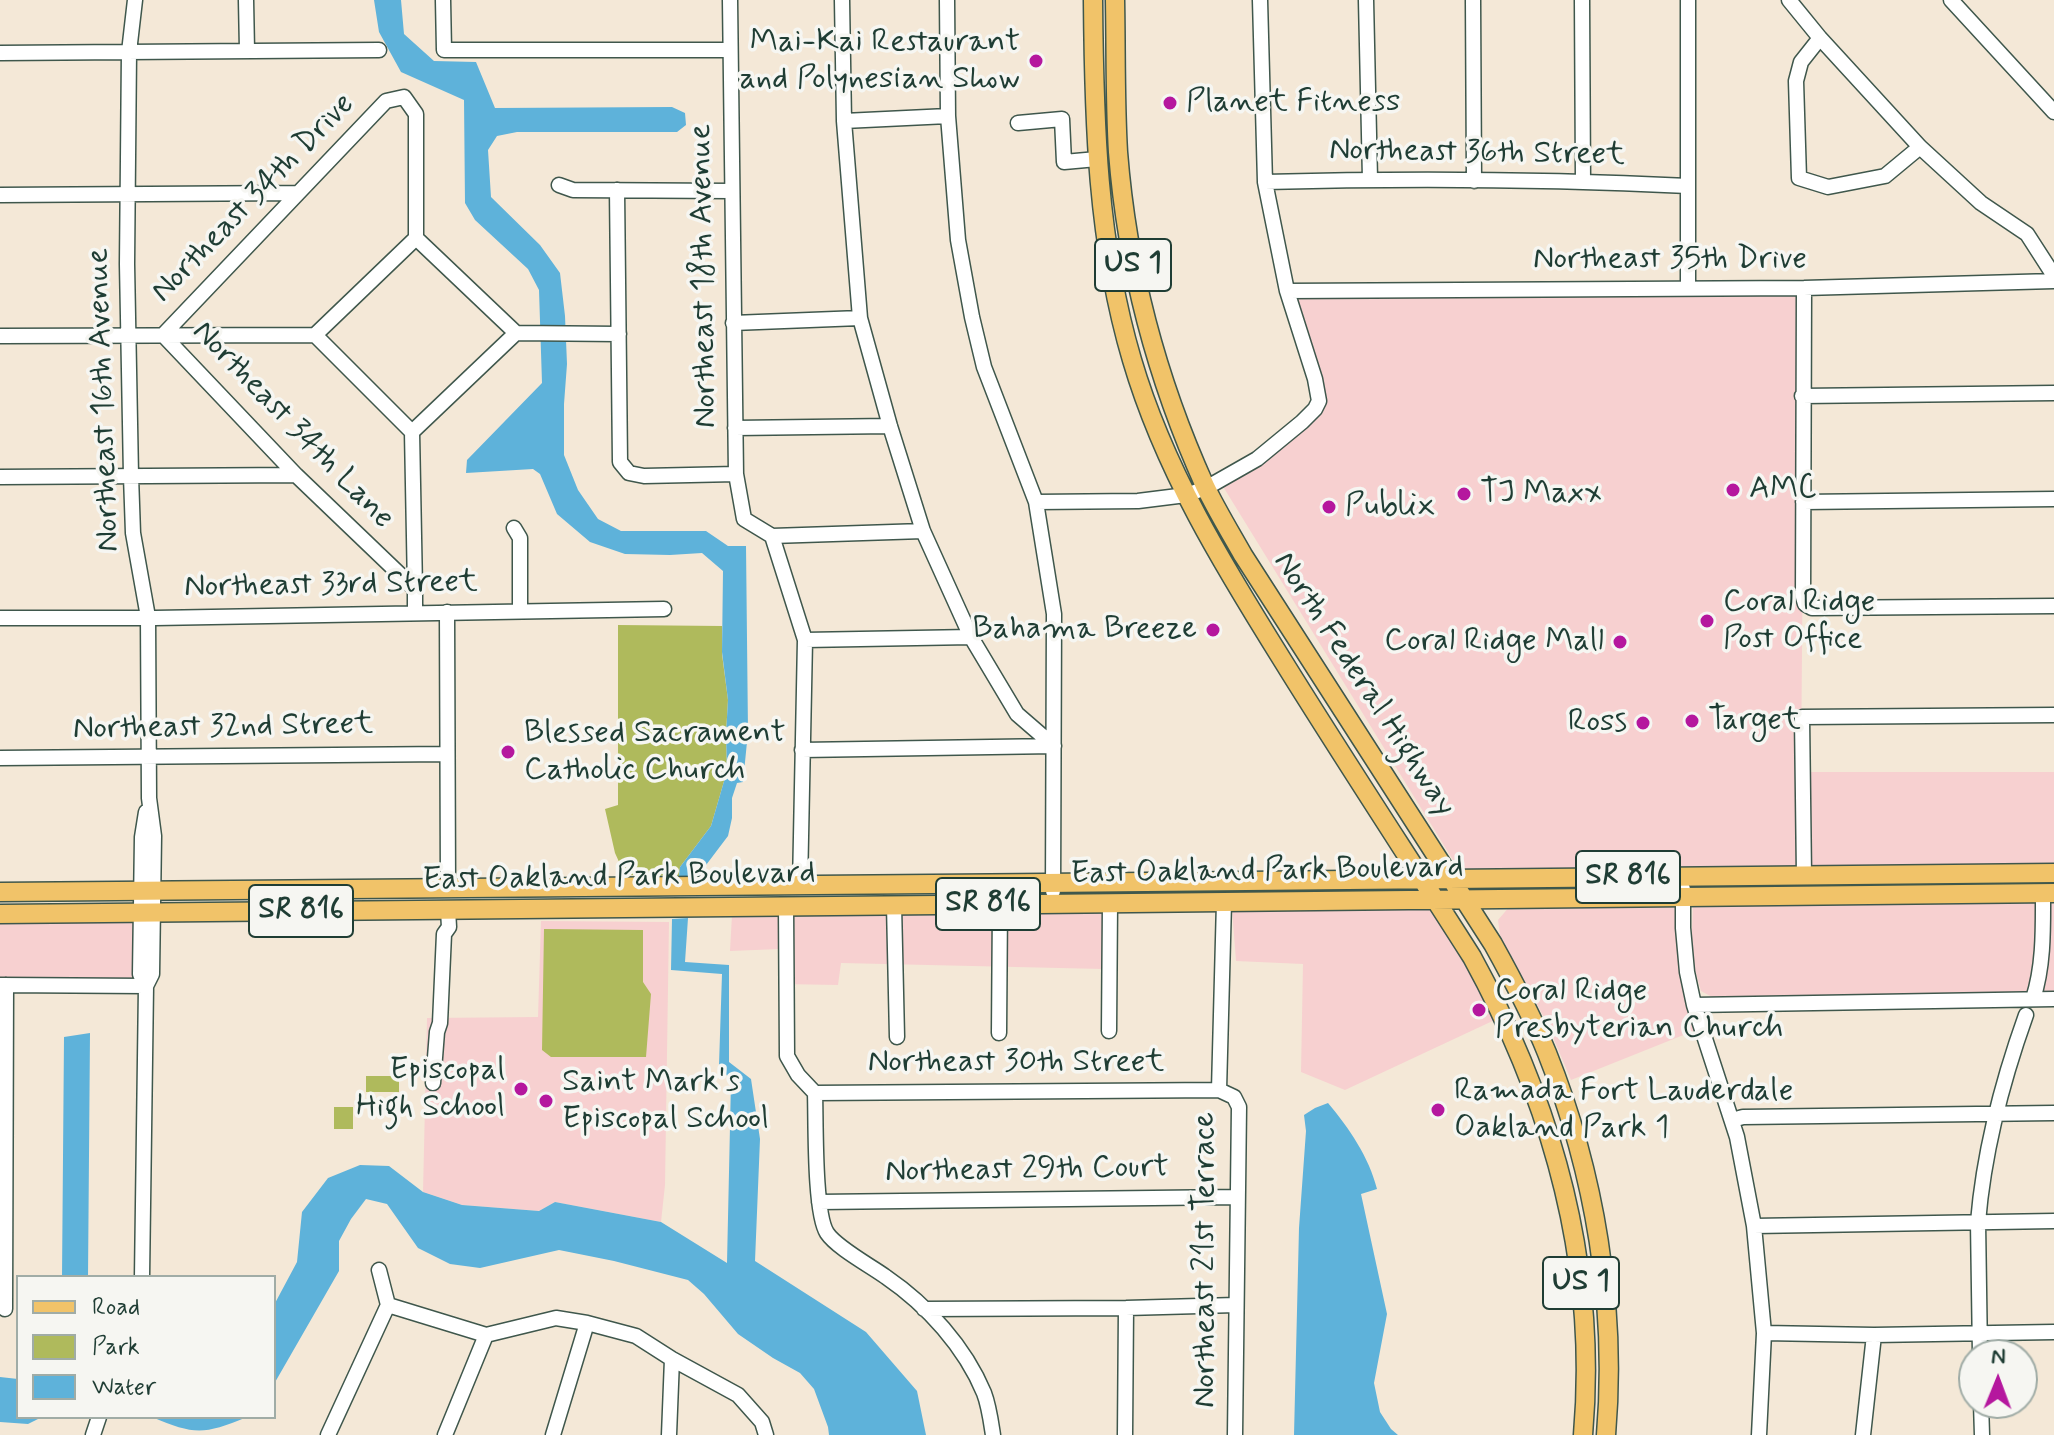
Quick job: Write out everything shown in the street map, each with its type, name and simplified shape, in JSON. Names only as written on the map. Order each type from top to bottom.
[{"type":"main road","name":"North Federal Highway","points":[[1093,0],[1097,159],[1107,246],[1132,360],[1150,414],[1172,468],[1224,567],[1472,957],[1506,1022],[1550,1135],[1567,1202],[1580,1277],[1586,1377],[1583,1435]]},
{"type":"main road","name":"North Federal Highway","points":[[1115,0],[1117,119],[1132,261],[1148,329],[1176,414],[1206,488],[1243,555],[1493,944],[1547,1052],[1571,1119],[1599,1247],[1606,1306],[1606,1435]]},
{"type":"main road","points":[[1097,159],[1107,180],[1122,189]]},
{"type":"main road","points":[[1292,676],[1312,689],[1330,690]]},
{"type":"main road","points":[[1308,701],[1331,709],[1349,736],[1363,741]]},
{"type":"main road","name":"East Oakland Park Boulevard","points":[[0,914],[425,910],[449,918],[705,907],[1436,901],[1507,899],[1804,876],[2054,873]]},
{"type":"main road","points":[[1787,896],[1803,884],[1804,876]]},
{"type":"main road","points":[[1816,895],[1816,889],[1831,876]]},
{"type":"main road","name":"East Oakland Park Boulevard","points":[[0,892],[1421,879],[1683,886],[1787,896],[2048,893]]},
{"type":"main road","points":[[1230,902],[1247,895],[1252,889],[1253,880]]},
{"type":"main road","points":[[705,907],[714,897],[715,886]]},
{"type":"main road","points":[[786,906],[792,893],[800,886]]},
{"type":"main road","points":[[425,910],[443,898],[448,887]]},
{"type":"main road","points":[[449,918],[452,901],[470,887]]},
{"type":"main road","points":[[1493,944],[1494,913],[1507,899]]},
{"type":"main road","points":[[1550,1135],[1560,1135],[1569,1140],[1581,1157]]},
{"type":"street","name":"Northeast 16th Avenue","points":[[135,0],[129,52],[127,194],[131,476],[133,533],[148,617],[149,757],[149,798],[142,837],[148,890],[140,974],[146,986],[142,1275]]},
{"type":"street","points":[[246,0],[247,50]]},
{"type":"street","points":[[443,0],[444,50],[730,50]]},
{"type":"street","name":"Northeast 18th Avenue","points":[[730,0],[736,474],[744,519],[772,536]]},
{"type":"street","points":[[842,0],[844,121],[860,318],[890,426],[923,531],[971,637],[1017,714],[1054,746]]},
{"type":"street","points":[[947,0],[948,116],[958,240],[984,367],[1036,502],[1054,614],[1053,904]]},
{"type":"street","points":[[1036,502],[1138,501],[1186,495],[1206,488],[1257,459],[1290,433],[1315,409],[1319,401],[1287,291],[1265,182],[1260,0]]},
{"type":"street","points":[[1366,0],[1370,179]]},
{"type":"street","points":[[1473,0],[1474,181]]},
{"type":"street","points":[[1582,0],[1583,181]]},
{"type":"street","points":[[1688,0],[1688,288]]},
{"type":"street","points":[[1789,0],[1920,147],[1981,203],[2027,234],[2054,278]]},
{"type":"street","points":[[1951,0],[2054,112]]},
{"type":"street","points":[[1820,38],[1801,62],[1796,81],[1799,178],[1828,187],[1885,176],[1920,147]]},
{"type":"street","points":[[0,53],[379,50]]},
{"type":"street","name":"Northeast 34th Drive","points":[[163,335],[386,101],[404,97],[416,114],[416,238]]},
{"type":"street","points":[[844,121],[948,116]]},
{"type":"street","points":[[1018,123],[1062,119],[1064,162],[1097,159]]},
{"type":"street","name":"Northeast 36th Street","points":[[1265,182],[1370,179],[1583,181],[1688,186]]},
{"type":"street","points":[[559,185],[573,190],[732,191]]},
{"type":"street","points":[[617,190],[620,462],[629,473],[644,476],[736,474]]},
{"type":"street","points":[[0,195],[297,193]]},
{"type":"street","points":[[0,336],[315,335],[416,238],[516,333],[619,334]]},
{"type":"street","name":"Northeast 35th Drive","points":[[1287,291],[1804,288],[2054,278]]},
{"type":"street","points":[[1804,288],[1805,604],[1812,608],[2054,606]]},
{"type":"street","points":[[733,323],[860,318]]},
{"type":"street","points":[[412,432],[516,333]]},
{"type":"street","name":"Northeast 34th Lane","points":[[163,335],[296,475],[415,589]]},
{"type":"street","points":[[315,335],[412,432],[415,612]]},
{"type":"street","points":[[1802,396],[2054,393]]},
{"type":"street","points":[[735,428],[890,426]]},
{"type":"street","points":[[0,477],[296,475]]},
{"type":"street","points":[[1803,502],[2054,499]]},
{"type":"street","points":[[514,528],[520,538],[520,611]]},
{"type":"street","points":[[800,886],[805,640],[772,536],[923,531]]},
{"type":"street","name":"Northeast 33rd Street","points":[[0,618],[664,609]]},
{"type":"street","points":[[447,612],[448,887]]},
{"type":"street","points":[[805,640],[971,637]]},
{"type":"street","points":[[1804,876],[1802,717],[2054,715]]},
{"type":"street","points":[[802,750],[1054,746]]},
{"type":"street","name":"Northeast 32nd Street","points":[[0,758],[447,754]]},
{"type":"street","points":[[1683,886],[1687,972],[1694,1005],[1732,1120],[1754,1226],[1764,1333],[1759,1435]]},
{"type":"street","points":[[2033,999],[2038,984],[2048,893]]},
{"type":"street","name":"Northeast 21st Terrace","points":[[1230,902],[1219,1090],[1234,1097],[1239,1107],[1235,1435]]},
{"type":"street","points":[[999,1033],[1000,904]]},
{"type":"street","points":[[1109,1031],[1110,904]]},
{"type":"street","points":[[894,905],[897,1037]]},
{"type":"street","points":[[786,906],[787,1056],[798,1075],[815,1093],[819,1202],[827,1233],[896,1284],[944,1329],[967,1361],[985,1395],[993,1435]]},
{"type":"street","points":[[433,1083],[440,1023],[444,934],[449,918]]},
{"type":"street","points":[[5,1309],[3,985],[146,986]]},
{"type":"street","points":[[1694,1005],[2054,999]]},
{"type":"street","points":[[1980,1339],[1978,1222],[1984,1169],[2008,1065],[2026,1015]]},
{"type":"street","name":"Northeast 30th Street","points":[[815,1093],[1219,1090]]},
{"type":"street","points":[[1732,1120],[1743,1117],[2054,1113]]},
{"type":"street","name":"Northeast 29th Court","points":[[819,1202],[1236,1197]]},
{"type":"street","points":[[1754,1226],[2054,1221]]},
{"type":"street","points":[[328,1435],[388,1305],[379,1270]]},
{"type":"street","points":[[388,1305],[486,1335],[556,1318],[636,1336],[738,1395],[762,1422],[766,1435]]},
{"type":"street","points":[[924,1309],[1236,1305]]},
{"type":"street","points":[[1125,1435],[1126,1308]]},
{"type":"street","points":[[553,1435],[587,1323]]},
{"type":"street","points":[[1764,1333],[2054,1332]]},
{"type":"street","points":[[445,1435],[486,1335]]},
{"type":"street","points":[[1863,1435],[1874,1335]]},
{"type":"street","points":[[669,1435],[672,1359]]},
{"type":"shaded area","points":[[1805,288],[1801,772],[2054,772],[2054,870],[1461,873],[1219,480],[1323,405],[1287,291]]},
{"type":"shaded area","points":[[2037,903],[2036,962],[2028,993],[1716,999],[1701,991],[1691,955],[1693,906]]},
{"type":"shaded area","points":[[2051,904],[2054,904],[2054,991],[2043,991]]},
{"type":"shaded area","points":[[1433,906],[1499,1018],[1345,1090],[1301,1072],[1303,964],[1236,961],[1232,909]]},
{"type":"shaded area","points":[[1510,906],[1678,906],[1696,1030],[1571,1080],[1547,1023],[1500,935],[1498,920]]},
{"type":"shaded area","points":[[1103,910],[1103,969],[841,963],[838,985],[781,984],[780,949],[730,951],[732,915]]},
{"type":"shaded area","points":[[136,918],[136,982],[0,981],[0,920]]},
{"type":"shaded area","name":"Saint Mark's Episcopal School","points":[[541,921],[669,922],[665,1185],[661,1222],[555,1202],[539,1211],[462,1205],[423,1192],[427,1018],[538,1017]]},
{"type":"green space","points":[[618,625],[722,626],[728,700],[727,771],[711,826],[680,867],[679,876],[625,875],[615,853],[605,809],[618,805]]},
{"type":"green space","points":[[544,929],[643,930],[643,982],[651,994],[646,1057],[551,1057],[542,1050]]},
{"type":"green space","points":[[366,1076],[399,1076],[399,1092],[366,1092]]},
{"type":"green space","points":[[334,1107],[353,1107],[353,1129],[334,1129]]},
{"type":"water","points":[[374,0],[401,0],[404,34],[434,61],[476,62],[495,108],[672,107],[685,113],[686,125],[677,132],[517,132],[497,136],[488,150],[491,197],[540,245],[560,273],[567,364],[564,455],[578,490],[598,519],[621,531],[706,531],[728,546],[746,546],[748,732],[743,782],[737,783],[732,798],[728,836],[699,877],[679,876],[680,867],[711,826],[727,771],[728,700],[722,652],[723,571],[702,553],[625,554],[590,542],[557,514],[540,474],[533,469],[466,473],[467,460],[542,383],[539,290],[528,269],[475,220],[465,203],[464,100],[401,72],[379,32]]},
{"type":"water","points":[[688,918],[685,962],[729,965],[729,1062],[751,1079],[760,1139],[755,1261],[866,1332],[917,1391],[926,1435],[829,1435],[814,1389],[800,1373],[738,1334],[688,1280],[559,1250],[480,1268],[450,1264],[418,1248],[387,1204],[366,1199],[339,1241],[339,1271],[276,1381],[276,1301],[297,1262],[302,1212],[328,1178],[360,1165],[389,1166],[423,1192],[462,1205],[539,1211],[555,1202],[661,1222],[727,1263],[731,1081],[719,1065],[722,974],[671,970],[672,919]]},
{"type":"water","points":[[90,1033],[88,1275],[62,1275],[64,1037]]},
{"type":"water","points":[[1328,1103],[1357,1143],[1377,1189],[1361,1194],[1387,1314],[1374,1383],[1380,1412],[1398,1435],[1294,1435],[1299,1228],[1306,1131],[1304,1115]]},
{"type":"water","points":[[0,1377],[16,1379],[16,1419],[38,1419],[28,1424],[0,1422]]},
{"type":"water","points":[[157,1419],[242,1419],[209,1430],[179,1427]]},
{"type":"place","name":"Mai-Kai Restaurant and Polynesian Show","points":[[1036,61]]},
{"type":"place","name":"Planet Fitness","points":[[1170,103]]},
{"type":"place","name":"AMC","points":[[1733,490]]},
{"type":"place","name":"TJ Maxx","points":[[1464,494]]},
{"type":"place","name":"Publix","points":[[1329,507]]},
{"type":"place","name":"Coral Ridge Post Office","points":[[1707,621]]},
{"type":"place","name":"Bahama Breeze","points":[[1213,630]]},
{"type":"place","name":"Coral Ridge Mall","points":[[1620,642]]},
{"type":"place","name":"Target","points":[[1692,721]]},
{"type":"place","name":"Ross","points":[[1643,723]]},
{"type":"place","name":"Blessed Sacrament Catholic Church","points":[[508,752]]},
{"type":"place","name":"Coral Ridge Presbyterian Church","points":[[1479,1010]]},
{"type":"place","name":"Episcopal High School","points":[[521,1089]]},
{"type":"place","name":"Saint Mark's Episcopal School","points":[[546,1101]]},
{"type":"place","name":"Ramada Fort Lauderdale Oakland Park 1","points":[[1438,1110]]}]
